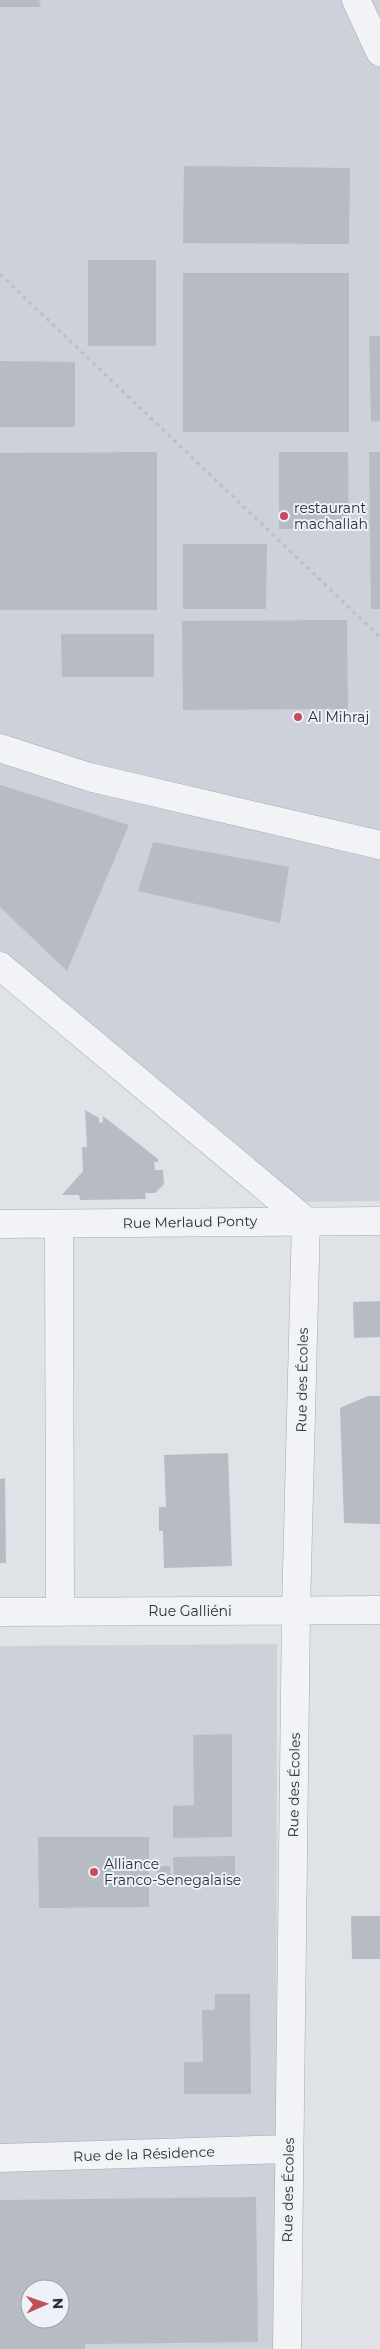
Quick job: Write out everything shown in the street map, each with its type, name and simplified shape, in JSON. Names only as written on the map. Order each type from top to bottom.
[{"type":"street","points":[[356,0],[380,52]]},
{"type":"street","points":[[0,748],[90,777],[380,845]]},
{"type":"street","points":[[0,966],[306,1221]]},
{"type":"street","name":"Rue des Écoles","points":[[287,2349],[296,1610],[306,1221]]},
{"type":"street","name":"Rue Merlaud Ponty","points":[[0,1224],[380,1221]]},
{"type":"street","points":[[59,1224],[60,1612]]},
{"type":"street","name":"Rue Galliéni","points":[[0,1612],[380,1610]]},
{"type":"street","name":"Rue de la Résidence","points":[[0,2158],[288,2150]]},
{"type":"path","points":[[0,274],[380,636]]},
{"type":"shaded area","points":[[0,0],[380,0],[380,1201],[295,1202],[0,950]]},
{"type":"shaded area","points":[[277,1644],[276,2349],[0,2349],[0,1646]]},
{"type":"building","points":[[0,0],[39,0],[41,7],[0,7]]},
{"type":"building","points":[[184,166],[350,168],[349,244],[183,243]]},
{"type":"building","points":[[88,260],[156,260],[156,346],[88,346]]},
{"type":"building","points":[[183,273],[349,273],[349,432],[183,432]]},
{"type":"building","points":[[369,336],[380,336],[380,421],[371,422]]},
{"type":"building","points":[[0,361],[75,362],[75,427],[0,427]]},
{"type":"building","points":[[157,452],[157,610],[0,610],[0,453]]},
{"type":"building","points":[[279,452],[348,452],[349,528],[279,529]]},
{"type":"building","points":[[369,452],[380,452],[380,609],[371,609]]},
{"type":"building","points":[[183,544],[267,544],[266,609],[183,609]]},
{"type":"building","points":[[347,620],[348,709],[183,710],[182,621]]},
{"type":"building","points":[[61,634],[154,634],[154,677],[62,677]]},
{"type":"building","points":[[0,785],[129,825],[67,971],[0,907]]},
{"type":"building","points":[[153,842],[289,867],[280,923],[138,891]]},
{"type":"building","points":[[85,1110],[99,1118],[99,1123],[103,1122],[103,1116],[158,1159],[158,1162],[154,1162],[155,1170],[163,1170],[164,1184],[155,1193],[145,1193],[146,1199],[80,1200],[79,1195],[62,1195],[83,1171],[82,1147],[87,1147]]},
{"type":"building","points":[[380,1301],[380,1337],[354,1338],[353,1302]]},
{"type":"building","points":[[368,1396],[380,1396],[380,1524],[344,1523],[340,1408]]},
{"type":"building","points":[[228,1453],[232,1566],[164,1568],[163,1531],[159,1531],[159,1507],[166,1507],[164,1455]]},
{"type":"building","points":[[5,1478],[6,1563],[0,1563],[0,1479]]},
{"type":"building","points":[[232,1734],[232,1837],[173,1838],[173,1806],[194,1805],[193,1735]]},
{"type":"building","name":"Alliance Franco-Senegalaise","points":[[38,1837],[149,1837],[149,1907],[39,1908]]},
{"type":"building","points":[[235,1856],[235,1882],[174,1883],[173,1857]]},
{"type":"building","points":[[157,1866],[170,1866],[171,1884],[157,1885]]},
{"type":"building","points":[[351,1916],[380,1916],[380,1959],[352,1959]]},
{"type":"building","points":[[215,1994],[250,1994],[251,2094],[184,2094],[184,2062],[203,2062],[202,2010],[215,2010]]},
{"type":"building","points":[[256,2197],[258,2342],[85,2344],[85,2349],[0,2349],[0,2200]]},
{"type":"place","name":"restaurant machallah","points":[[284,516]]},
{"type":"place","name":"Al Mihraj","points":[[298,717]]},
{"type":"place","name":"Alliance Franco-Senegalaise","points":[[94,1872]]}]
